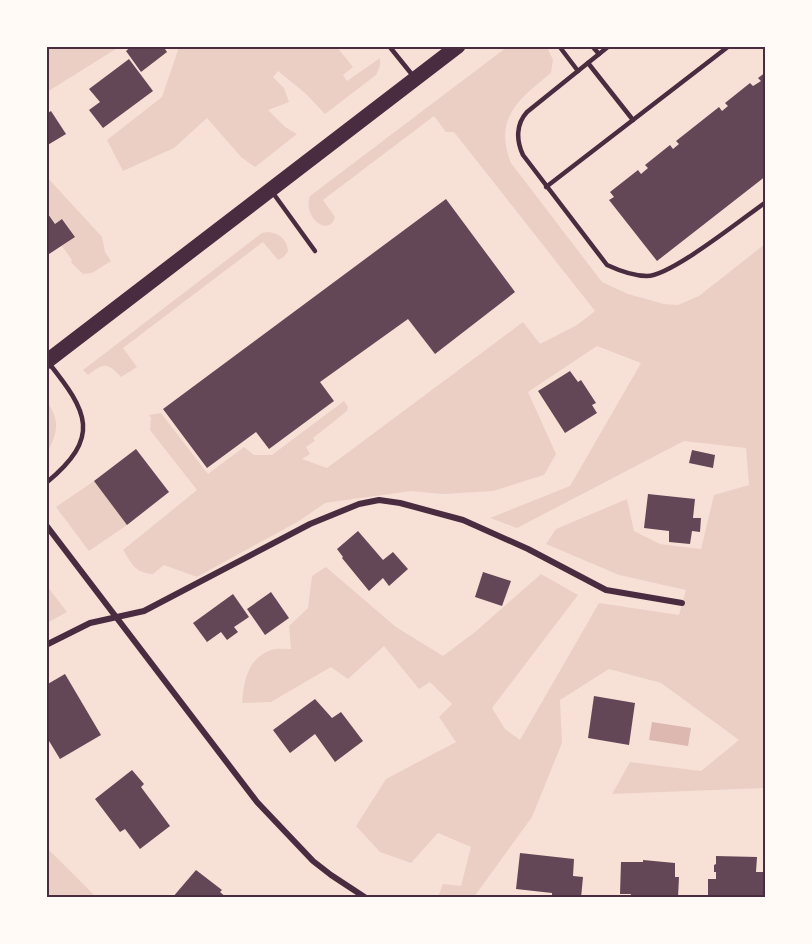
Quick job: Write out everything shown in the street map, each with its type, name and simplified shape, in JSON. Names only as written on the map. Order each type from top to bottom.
[{"type":"main road","points":[[47,361],[458,46]]},
{"type":"street","points":[[46,645],[90,623],[144,611],[327,516],[359,504],[379,500],[400,503],[463,520],[528,549],[606,590],[682,603]]},
{"type":"street","points":[[46,525],[257,802],[313,861],[331,876],[366,897]]},
{"type":"lane","points":[[389,46],[416,80]]},
{"type":"lane","points":[[559,46],[578,71]]},
{"type":"lane","points":[[592,46],[599,54]]},
{"type":"lane","points":[[609,46],[527,111],[520,122],[518,139],[521,150],[546,187],[607,265],[622,272],[649,276],[671,269],[765,202]]},
{"type":"lane","points":[[546,187],[729,46]]},
{"type":"lane","points":[[588,63],[633,120]]},
{"type":"lane","points":[[271,191],[315,251]]},
{"type":"lane","points":[[46,483],[75,455],[84,432],[80,406],[73,393],[47,361]]},
{"type":"shaded area","points":[[47,46],[119,46],[119,47],[47,92]]},
{"type":"shaded area","points":[[179,47],[337,47],[353,67],[343,75],[347,81],[380,58],[380,66],[376,75],[325,114],[306,94],[278,71],[273,77],[284,88],[289,102],[268,110],[285,127],[297,134],[255,167],[241,157],[207,118],[174,148],[123,171],[107,140],[162,97]]},
{"type":"shaded area","points":[[507,47],[547,47],[553,60],[551,73],[520,101],[507,122],[506,147],[511,163],[602,282],[628,294],[664,304],[678,305],[699,296],[765,244],[765,788],[612,794],[630,762],[701,771],[739,740],[661,683],[609,669],[560,700],[562,743],[532,817],[474,897],[438,897],[443,884],[461,886],[471,847],[438,833],[411,863],[380,852],[356,826],[386,779],[456,742],[439,717],[452,704],[430,682],[419,689],[384,646],[348,679],[331,667],[271,702],[242,703],[248,672],[257,659],[271,650],[291,649],[289,626],[308,608],[312,576],[326,567],[396,627],[443,656],[475,632],[541,574],[578,595],[492,708],[505,729],[520,740],[599,603],[679,615],[686,590],[619,575],[546,544],[556,529],[627,499],[634,531],[660,544],[701,549],[714,495],[749,485],[746,448],[684,441],[517,528],[490,518],[570,486],[641,363],[597,346],[528,392],[556,454],[544,475],[493,491],[443,494],[411,491],[325,503],[299,521],[197,577],[164,565],[153,574],[142,572],[135,567],[123,550],[197,490],[150,430],[149,415],[161,413],[208,474],[244,447],[254,455],[272,455],[344,401],[348,407],[347,411],[313,438],[315,441],[306,447],[310,454],[302,459],[327,468],[523,322],[540,344],[577,325],[595,311],[454,132],[446,132],[434,116],[323,200],[335,217],[332,223],[327,226],[322,225],[317,222],[310,211],[310,196]]},
{"type":"shaded area","points":[[46,176],[102,237],[105,252],[111,261],[92,273],[83,274],[71,262],[72,260],[62,246],[75,237],[63,219],[55,224],[47,211]]},
{"type":"shaded area","points":[[262,233],[279,235],[284,240],[288,251],[284,257],[278,260],[263,242],[123,348],[137,367],[121,377],[105,366],[88,375],[83,370]]},
{"type":"shaded area","points":[[47,402],[54,414],[56,427],[47,452]]},
{"type":"shaded area","points":[[94,481],[127,525],[89,551],[56,507]]},
{"type":"shaded area","points":[[47,586],[67,612],[46,623]]},
{"type":"shaded area","points":[[652,722],[691,728],[688,746],[649,740]]},
{"type":"shaded area","points":[[47,848],[96,897],[47,897]]},
{"type":"building","points":[[132,46],[163,46],[167,52],[141,72],[126,51]]},
{"type":"building","points":[[129,59],[153,91],[103,128],[89,110],[100,102],[89,89]]},
{"type":"building","points":[[766,72],[766,176],[657,261],[609,200],[614,197],[610,192],[638,170],[641,174],[648,168],[645,165],[670,145],[673,149],[679,144],[676,141],[719,107],[722,111],[728,106],[725,103],[750,83],[753,86],[761,81],[758,78]]},
{"type":"building","points":[[51,111],[66,134],[46,146],[46,114]]},
{"type":"building","points":[[446,199],[515,292],[435,354],[408,319],[320,382],[334,401],[269,449],[256,432],[207,468],[163,409]]},
{"type":"building","points":[[46,211],[55,224],[62,219],[75,237],[46,256]]},
{"type":"building","points":[[570,371],[578,382],[581,380],[596,403],[592,405],[597,413],[565,433],[538,391]]},
{"type":"building","points":[[136,449],[169,492],[127,525],[94,481]]},
{"type":"building","points":[[692,450],[715,455],[713,468],[689,463]]},
{"type":"building","points":[[648,494],[695,499],[693,518],[701,518],[700,532],[692,531],[690,544],[669,542],[669,531],[644,528]]},
{"type":"building","points":[[358,531],[383,560],[393,552],[408,569],[389,586],[383,578],[369,591],[342,558],[337,549]]},
{"type":"building","points":[[483,572],[511,581],[502,606],[475,597]]},
{"type":"building","points":[[271,592],[289,618],[265,635],[247,609]]},
{"type":"building","points":[[233,594],[249,617],[234,627],[238,632],[227,640],[221,632],[207,642],[193,623]]},
{"type":"building","points":[[65,674],[101,735],[60,759],[46,736],[46,685]]},
{"type":"building","points":[[594,696],[635,703],[629,745],[588,738]]},
{"type":"building","points":[[315,699],[332,718],[341,712],[363,741],[335,762],[315,734],[290,753],[273,730]]},
{"type":"building","points":[[132,770],[144,784],[141,787],[170,826],[140,849],[125,829],[120,832],[95,799]]},
{"type":"building","points":[[520,853],[574,859],[573,876],[583,877],[581,898],[552,898],[552,893],[516,889]]},
{"type":"building","points":[[716,856],[757,857],[756,872],[766,872],[766,898],[708,898],[708,879],[716,879],[714,865]]},
{"type":"building","points":[[643,860],[675,863],[675,877],[679,877],[678,898],[630,898],[631,894],[620,894],[621,862],[643,862]]},
{"type":"building","points":[[196,870],[222,890],[220,892],[227,898],[172,898]]}]
